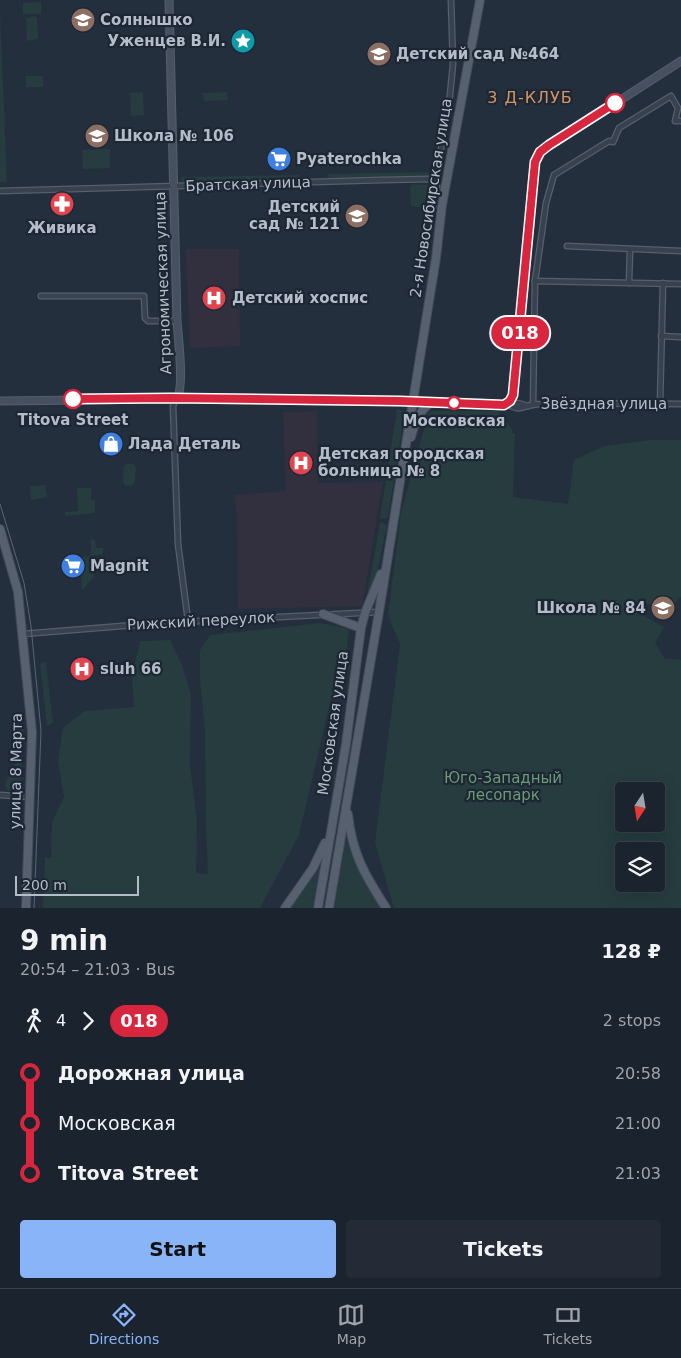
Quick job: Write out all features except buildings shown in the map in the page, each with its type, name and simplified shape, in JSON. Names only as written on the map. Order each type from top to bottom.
[{"type":"main road","name":"2-я Новосибирская улица","points":[[412,402],[436,258],[440,216],[480,0]]},
{"type":"main road","name":"Московская улица","points":[[329,908],[412,402]]},
{"type":"main road","points":[[404,455],[414,427],[425,407],[432,402]]},
{"type":"main road","name":"улица 8 Марта","points":[[0,529],[14,576],[23,634],[32,732],[26,908]]},
{"type":"main road","name":"Московская улица","points":[[318,908],[351,709],[361,628],[365,612],[378,584],[389,546]]},
{"type":"main road","points":[[323,614],[361,628]]},
{"type":"main road","points":[[347,806],[351,841],[358,860],[386,908]]},
{"type":"main road","points":[[284,908],[313,868],[332,827]]},
{"type":"street","name":"Агрономическая улица","points":[[168,0],[180,391],[173,406],[177,523],[188,621]]},
{"type":"street","points":[[440,216],[436,180],[452,74],[450,0]]},
{"type":"street","points":[[0,401],[176,399],[432,402],[509,405],[513,395],[533,176],[535,162],[540,152],[681,61]]},
{"type":"street","points":[[530,405],[535,281],[546,203],[554,175],[609,141],[613,142],[619,128],[671,96],[678,108],[675,121],[681,121]]},
{"type":"street","name":"Братская улица","points":[[0,191],[392,180],[436,180],[446,182]]},
{"type":"street","points":[[567,246],[681,251]]},
{"type":"street","points":[[629,283],[630,250]]},
{"type":"street","points":[[535,281],[681,284]]},
{"type":"street","points":[[660,404],[663,283]]},
{"type":"street","points":[[40,296],[144,296],[145,318],[148,321],[177,321]]},
{"type":"street","points":[[661,336],[681,337]]},
{"type":"street","name":"Звёздная улица","points":[[509,405],[521,406],[552,403],[681,404]]},
{"type":"street","name":"Рижский переулок","points":[[23,634],[188,621],[379,612]]},
{"type":"street","points":[[0,795],[30,798]]},
{"type":"shaded area","name":"Детский хоспис","points":[[186,249],[239,249],[240,346],[190,348]]},
{"type":"shaded area","points":[[317,411],[318,483],[383,482],[362,606],[238,609],[237,517],[234,495],[286,491],[283,412]]},
{"type":"green space","points":[[41,2],[41,14],[23,14],[23,3]]},
{"type":"green space","points":[[0,12],[7,182],[0,182]]},
{"type":"green space","points":[[35,16],[37,18],[38,39],[27,41],[26,18]]},
{"type":"green space","points":[[26,76],[43,76],[43,87],[26,87]]},
{"type":"green space","points":[[143,92],[144,115],[131,116],[130,93]]},
{"type":"green space","points":[[227,92],[228,100],[204,101],[203,93]]},
{"type":"green space","points":[[110,149],[110,168],[83,169],[82,150]]},
{"type":"green space","points":[[429,172],[428,178],[328,180],[327,174]]},
{"type":"green space","points":[[300,175],[299,180],[182,182],[181,177]]},
{"type":"green space","points":[[413,184],[429,185],[432,191],[430,209],[411,206],[410,188]]},
{"type":"green space","points":[[397,409],[404,411],[404,416],[388,517],[385,519],[380,518]]},
{"type":"green space","name":"Юго-Западный лесопарк","points":[[429,411],[498,411],[512,429],[512,433],[515,433],[513,497],[568,504],[574,460],[604,446],[652,440],[681,440],[681,597],[679,597],[670,612],[643,602],[639,613],[664,627],[655,642],[664,658],[681,660],[681,908],[394,908],[375,843],[400,644],[388,615],[401,513]]},
{"type":"green space","points":[[134,464],[136,468],[135,482],[132,486],[125,485],[123,482],[124,466]]},
{"type":"green space","points":[[45,485],[47,497],[31,500],[30,486]]},
{"type":"green space","points":[[77,488],[91,488],[91,499],[95,500],[95,513],[65,516],[65,512],[78,511]]},
{"type":"green space","points":[[380,522],[387,525],[375,584],[366,602]]},
{"type":"green space","points":[[91,539],[95,540],[96,548],[103,548],[103,554],[91,556]]},
{"type":"green space","points":[[91,556],[94,576],[82,591],[80,557]]},
{"type":"green space","points":[[320,623],[349,629],[346,653],[331,699],[299,835],[260,908],[43,908],[45,858],[51,858],[52,822],[64,797],[58,761],[63,728],[85,711],[134,707],[132,675],[140,641],[170,640],[182,665],[191,695],[190,765],[197,821],[196,873],[208,874],[205,729],[200,681],[200,650],[210,635]]},
{"type":"green space","points":[[46,662],[53,723],[47,726],[40,663]]},
{"type":"green space","points":[[23,723],[20,792],[8,791],[6,789],[6,781],[18,759],[19,732]]},
{"type":"green space","points":[[346,839],[357,866],[382,908],[334,908]]},
{"type":"green space","points":[[321,866],[314,908],[290,908]]},
{"type":"tram line","points":[[0,504],[24,583],[31,626],[41,731],[34,908]]},
{"type":"bus line","name":"018","points":[[73,399],[170,398],[508,404],[513,395],[520,335],[524,270],[535,162],[540,152],[549,145],[615,103]]},
{"type":"place","name":"Солнышко","points":[[83,20]]},
{"type":"place","name":"Уженцев В.И.","points":[[243,41]]},
{"type":"place","name":"Детский сад №464","points":[[379,54]]},
{"type":"place","name":"Школа № 106","points":[[97,136]]},
{"type":"place","name":"Pyaterochka","points":[[279,159]]},
{"type":"place","name":"Живика","points":[[62,204]]},
{"type":"place","name":"Детский сад № 121","points":[[357,216]]},
{"type":"place","name":"Детский хоспис","points":[[214,298]]},
{"type":"place","name":"Titova Street","points":[[73,399]]},
{"type":"place","name":"Московская","points":[[454,403]]},
{"type":"place","name":"Лада Деталь","points":[[111,444]]},
{"type":"place","name":"Детская городская больница № 8","points":[[301,463]]},
{"type":"place","name":"Magnit","points":[[73,566]]},
{"type":"place","name":"Школа № 84","points":[[663,608]]},
{"type":"place","name":"sluh 66","points":[[82,669]]},
{"type":"district","name":"3 Д-КЛУБ","points":[[530,97]]}]
